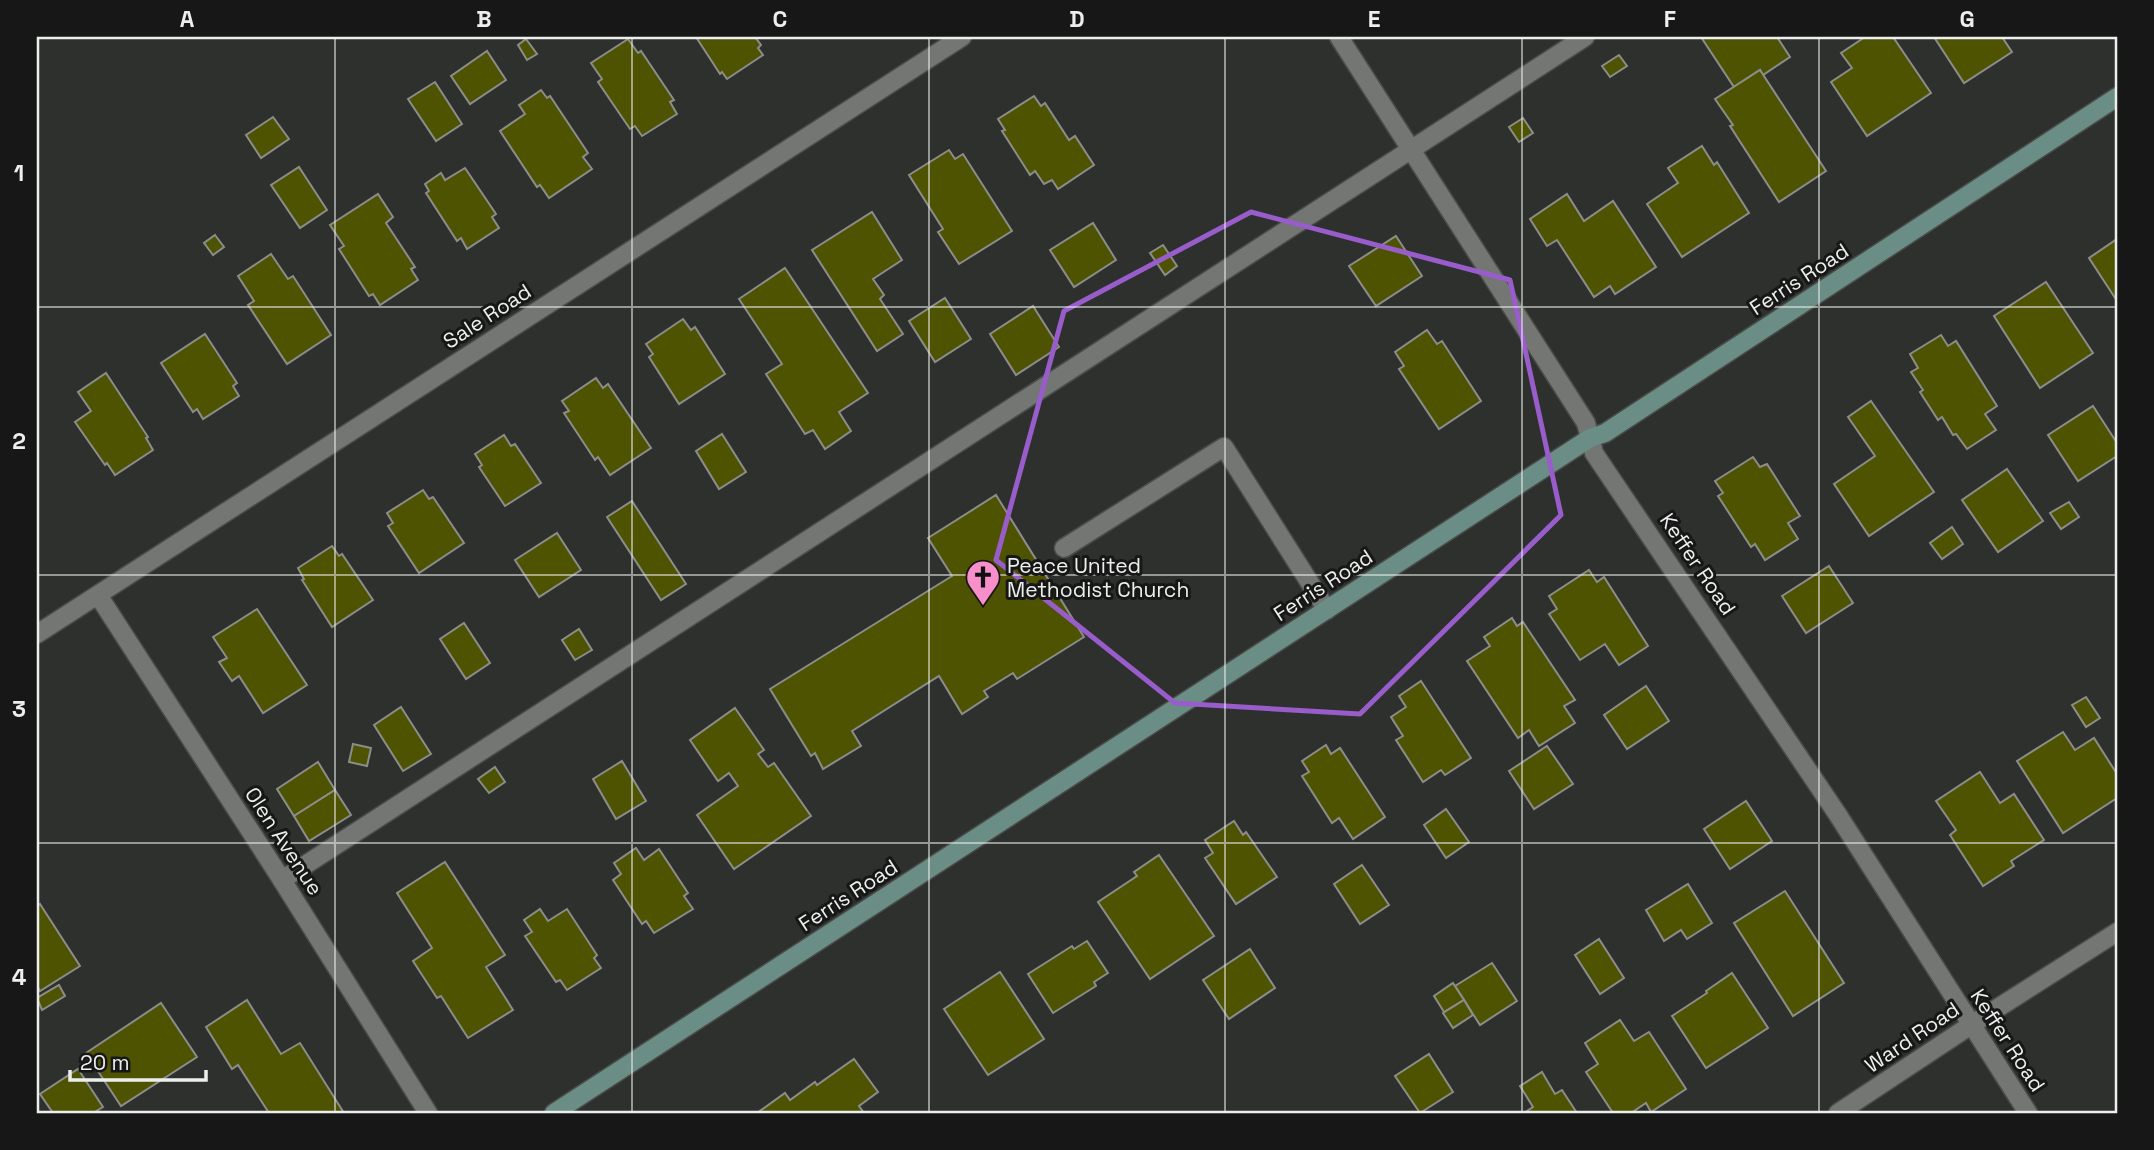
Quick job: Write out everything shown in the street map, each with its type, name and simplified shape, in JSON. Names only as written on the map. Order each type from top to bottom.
[{"type":"main road","name":"Ferris Road","points":[[554,1113],[1590,438],[1605,433],[2117,97]]},
{"type":"street","name":"Sale Road","points":[[37,634],[962,37]]},
{"type":"street","name":"Keffer Road","points":[[1339,37],[1586,424],[1594,453],[1838,815],[2028,1113]]},
{"type":"street","points":[[282,880],[1585,37]]},
{"type":"street","points":[[1064,548],[1223,447],[1327,610]]},
{"type":"street","name":"Olen Avenue","points":[[98,595],[428,1113]]},
{"type":"street","name":"Ward Road","points":[[1838,1113],[2117,932]]},
{"type":"highlighted area","points":[[1251,212],[1510,280],[1561,515],[1360,714],[1175,703],[996,560],[1064,311]]},
{"type":"building","points":[[696,37],[755,37],[761,45],[758,48],[763,55],[727,79],[722,72],[720,74]]},
{"type":"building","points":[[1701,37],[1777,37],[1790,57],[1763,75],[1760,70],[1734,87]]},
{"type":"building","points":[[1865,37],[1893,37],[1931,93],[1867,136],[1831,82],[1852,68],[1841,53]]},
{"type":"building","points":[[1934,37],[2002,37],[2012,52],[1964,83]]},
{"type":"building","points":[[526,39],[537,54],[527,60],[518,45]]},
{"type":"building","points":[[628,39],[638,53],[641,51],[674,100],[670,102],[677,114],[642,136],[635,126],[630,129],[598,82],[602,79],[591,63]]},
{"type":"building","points":[[487,51],[506,80],[470,104],[451,76]]},
{"type":"building","points":[[1619,55],[1627,66],[1610,77],[1602,66]]},
{"type":"building","points":[[1760,70],[1826,171],[1779,202],[1715,99]]},
{"type":"building","points":[[435,82],[462,124],[436,141],[408,99]]},
{"type":"building","points":[[541,90],[547,98],[550,96],[588,153],[583,157],[592,169],[549,198],[540,185],[537,187],[500,131],[525,114],[519,105]]},
{"type":"building","points":[[1034,96],[1041,106],[1045,103],[1069,140],[1075,136],[1094,165],[1058,189],[1052,180],[1044,184],[1035,171],[1030,175],[1002,131],[1005,130],[998,119]]},
{"type":"building","points":[[273,117],[289,139],[261,158],[246,135]]},
{"type":"building","points":[[1523,118],[1533,133],[1519,142],[1509,127]]},
{"type":"building","points":[[1702,146],[1714,165],[1717,162],[1749,213],[1682,257],[1647,204],[1678,183],[1668,168]]},
{"type":"building","points":[[949,150],[955,159],[963,154],[1012,231],[959,264],[938,232],[943,229],[909,175]]},
{"type":"building","points":[[299,167],[327,210],[300,228],[271,185]]},
{"type":"building","points":[[465,168],[496,214],[492,217],[499,228],[467,249],[461,238],[457,241],[426,193],[429,191],[425,184],[441,173],[445,180]]},
{"type":"building","points":[[378,194],[393,217],[386,223],[415,267],[411,269],[418,280],[380,305],[373,294],[369,296],[339,249],[344,246],[330,225]]},
{"type":"building","points":[[1567,194],[1584,221],[1613,201],[1656,267],[1615,294],[1610,286],[1594,297],[1557,240],[1547,246],[1530,219]]},
{"type":"building","points":[[872,212],[902,260],[873,279],[884,295],[880,299],[903,334],[877,351],[812,250]]},
{"type":"building","points":[[1093,223],[1116,260],[1074,287],[1050,250]]},
{"type":"building","points":[[215,235],[224,247],[213,255],[204,243]]},
{"type":"building","points":[[1396,236],[1422,276],[1376,306],[1349,266]]},
{"type":"building","points":[[2117,239],[2117,301],[2089,258]]},
{"type":"building","points":[[1163,245],[1177,266],[1165,275],[1150,253]]},
{"type":"building","points":[[271,254],[288,279],[293,276],[331,335],[287,364],[248,305],[254,301],[238,276]]},
{"type":"building","points":[[785,268],[868,393],[839,412],[851,431],[825,449],[813,430],[805,434],[766,374],[782,364],[739,299]]},
{"type":"building","points":[[2046,282],[2093,353],[2040,388],[1994,316]]},
{"type":"building","points":[[945,298],[971,339],[935,362],[909,321]]},
{"type":"building","points":[[1033,306],[1059,347],[1016,375],[990,334]]},
{"type":"building","points":[[683,319],[691,330],[695,327],[725,374],[679,404],[649,357],[653,354],[646,344]]},
{"type":"building","points":[[1427,330],[1437,344],[1442,341],[1481,401],[1439,429],[1399,369],[1404,366],[1395,352]]},
{"type":"building","points":[[205,334],[237,383],[233,386],[239,396],[203,419],[197,409],[193,412],[161,363]]},
{"type":"building","points":[[1941,335],[1948,346],[1956,341],[1997,406],[1985,414],[1996,430],[1967,449],[1956,434],[1953,435],[1942,417],[1938,420],[1911,372],[1918,368],[1910,354]]},
{"type":"building","points":[[106,373],[148,437],[146,438],[153,450],[115,475],[75,422],[91,411],[78,392]]},
{"type":"building","points":[[596,378],[603,388],[608,384],[651,448],[610,475],[598,457],[595,460],[564,413],[569,411],[562,401]]},
{"type":"building","points":[[1871,401],[1934,492],[1869,536],[1834,484],[1875,456],[1848,417]]},
{"type":"building","points":[[2093,406],[2117,443],[2117,456],[2078,481],[2048,435]]},
{"type":"building","points":[[722,434],[746,472],[719,489],[696,451]]},
{"type":"building","points":[[504,435],[511,446],[515,444],[541,483],[505,506],[479,467],[482,465],[475,454]]},
{"type":"building","points":[[1753,457],[1760,467],[1767,464],[1800,516],[1788,523],[1798,539],[1765,560],[1755,544],[1751,547],[1718,496],[1723,493],[1715,481]]},
{"type":"building","points":[[2007,469],[2043,521],[1998,552],[1962,500]]},
{"type":"building","points":[[423,490],[429,499],[433,497],[464,543],[419,573],[388,526],[393,523],[387,513]]},
{"type":"building","name":"Peace United Methodist Church","points":[[996,495],[1084,637],[1017,679],[1013,673],[984,691],[988,697],[962,714],[939,676],[852,731],[861,746],[823,769],[815,753],[811,756],[770,689],[952,576],[928,538]]},
{"type":"building","points":[[632,501],[686,584],[661,600],[607,517]]},
{"type":"building","points":[[2069,502],[2079,517],[2061,529],[2050,513]]},
{"type":"building","points":[[1952,527],[1963,544],[1942,559],[1930,543]]},
{"type":"building","points":[[557,533],[581,570],[539,597],[515,560]]},
{"type":"building","points":[[332,546],[339,556],[342,554],[373,600],[332,627],[302,580],[304,579],[298,568]]},
{"type":"building","points":[[1829,566],[1853,603],[1806,633],[1782,596]]},
{"type":"building","points":[[1589,570],[1597,582],[1604,577],[1648,646],[1619,665],[1605,644],[1580,660],[1549,614],[1557,609],[1549,596]]},
{"type":"building","points":[[257,609],[307,685],[263,713],[239,676],[232,681],[219,662],[227,658],[213,637]]},
{"type":"building","points":[[1512,618],[1517,626],[1523,622],[1575,700],[1564,706],[1575,723],[1539,746],[1529,730],[1518,738],[1467,661],[1490,646],[1484,637]]},
{"type":"building","points":[[464,623],[490,663],[466,679],[440,639]]},
{"type":"building","points":[[579,629],[592,650],[575,660],[562,640]]},
{"type":"building","points":[[1421,681],[1471,758],[1445,775],[1441,770],[1423,782],[1396,740],[1403,736],[1391,717],[1406,707],[1399,696]]},
{"type":"building","points":[[1646,686],[1669,721],[1627,749],[1604,715]]},
{"type":"building","points":[[2086,697],[2100,718],[2086,727],[2072,705]]},
{"type":"building","points":[[401,707],[431,754],[403,771],[374,725]]},
{"type":"building","points":[[735,708],[764,750],[758,754],[768,767],[774,763],[811,816],[734,869],[697,815],[738,786],[729,773],[718,781],[690,740]]},
{"type":"building","points":[[2063,732],[2075,750],[2094,738],[2117,774],[2117,798],[2063,833],[2017,761]]},
{"type":"building","points":[[353,744],[371,748],[367,766],[349,762]]},
{"type":"building","points":[[1326,745],[1331,754],[1340,748],[1385,817],[1353,839],[1339,818],[1332,823],[1302,776],[1309,772],[1302,761]]},
{"type":"building","points":[[1547,746],[1573,784],[1534,809],[1509,771]]},
{"type":"building","points":[[622,761],[646,801],[616,819],[593,779]]},
{"type":"building","points":[[318,762],[335,790],[294,816],[277,789]]},
{"type":"building","points":[[495,767],[505,782],[489,793],[478,779]]},
{"type":"building","points":[[1980,772],[2000,803],[2014,794],[2044,840],[2011,861],[2014,866],[1983,886],[1950,835],[1956,830],[1936,801]]},
{"type":"building","points":[[335,790],[351,815],[309,841],[294,816]]},
{"type":"building","points":[[1746,801],[1772,841],[1730,869],[1704,829]]},
{"type":"building","points":[[1446,809],[1469,842],[1446,858],[1424,825]]},
{"type":"building","points":[[1234,821],[1243,835],[1246,832],[1277,877],[1236,904],[1205,858],[1213,853],[1205,840]]},
{"type":"building","points":[[636,848],[644,860],[659,849],[688,893],[684,896],[693,909],[654,933],[646,921],[642,924],[613,880],[621,874],[614,863]]},
{"type":"building","points":[[1159,855],[1214,936],[1150,979],[1098,902],[1137,876],[1134,872]]},
{"type":"building","points":[[445,862],[505,955],[486,967],[513,1010],[468,1038],[441,996],[437,998],[413,961],[432,948],[397,893]]},
{"type":"building","points":[[1362,865],[1389,905],[1360,924],[1334,884]]},
{"type":"building","points":[[1688,884],[1712,923],[1687,939],[1681,930],[1664,941],[1646,910]]},
{"type":"building","points":[[1785,891],[1844,983],[1793,1016],[1734,923]]},
{"type":"building","points":[[40,904],[80,966],[40,991],[37,986],[37,906]]},
{"type":"building","points":[[540,909],[548,921],[567,909],[597,955],[594,958],[601,968],[567,990],[560,980],[556,982],[525,936],[532,932],[524,920]]},
{"type":"building","points":[[1599,939],[1624,978],[1600,994],[1575,955]]},
{"type":"building","points":[[1087,941],[1108,973],[1094,982],[1096,986],[1053,1013],[1028,974],[1072,946],[1074,949]]},
{"type":"building","points":[[1250,949],[1275,988],[1229,1019],[1203,980]]},
{"type":"building","points":[[1492,963],[1517,1001],[1480,1025],[1455,986]]},
{"type":"building","points":[[1000,972],[1044,1039],[988,1075],[944,1009]]},
{"type":"building","points":[[1732,973],[1768,1028],[1706,1068],[1672,1016]]},
{"type":"building","points":[[1453,983],[1464,1000],[1444,1012],[1434,996]]},
{"type":"building","points":[[59,985],[65,996],[42,1010],[37,998]]},
{"type":"building","points":[[247,1000],[281,1054],[300,1043],[344,1113],[269,1113],[238,1065],[232,1069],[206,1027]]},
{"type":"building","points":[[1464,1000],[1473,1015],[1453,1028],[1443,1013]]},
{"type":"building","points":[[161,1003],[197,1057],[121,1106],[86,1053]]},
{"type":"building","points":[[1620,1020],[1634,1041],[1649,1032],[1686,1089],[1651,1112],[1646,1103],[1631,1113],[1613,1113],[1586,1072],[1598,1064],[1585,1043]]},
{"type":"building","points":[[1429,1054],[1453,1092],[1420,1113],[1395,1076]]},
{"type":"building","points":[[854,1059],[878,1092],[859,1106],[864,1113],[757,1113],[785,1093],[790,1100],[815,1082],[817,1085]]},
{"type":"building","points":[[78,1069],[103,1107],[93,1113],[53,1113],[40,1094]]},
{"type":"building","points":[[1542,1072],[1555,1094],[1562,1090],[1577,1113],[1524,1113],[1533,1107],[1520,1086]]},
{"type":"place","name":"Peace United Methodist Church","points":[[983,607]]}]
